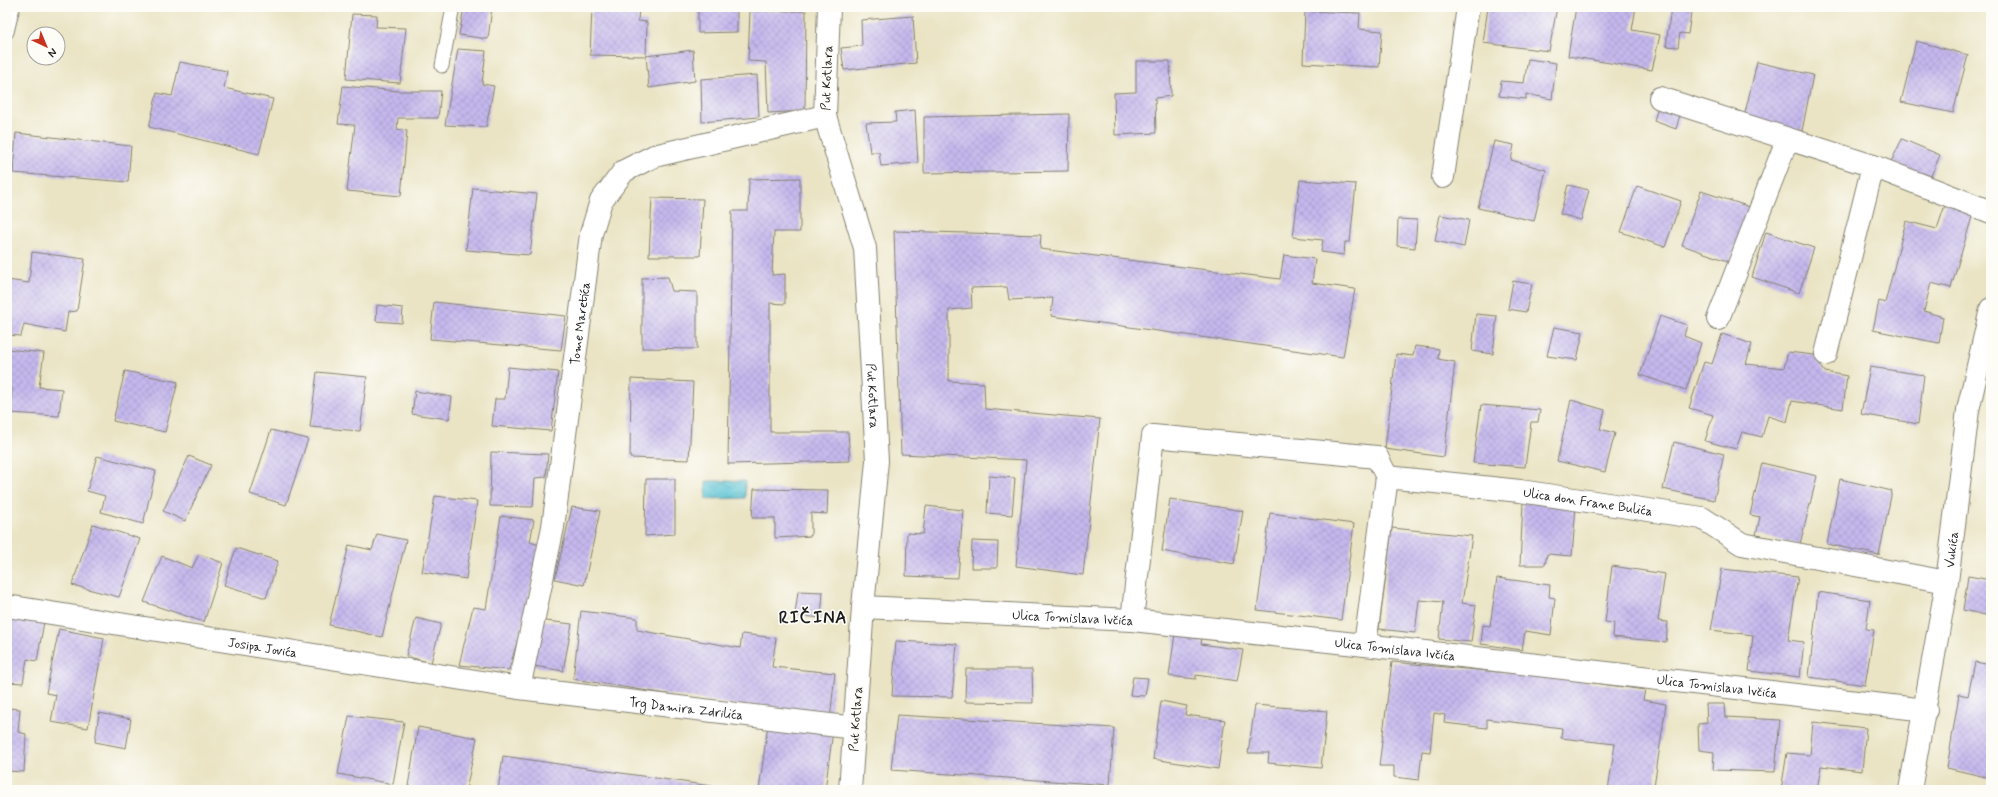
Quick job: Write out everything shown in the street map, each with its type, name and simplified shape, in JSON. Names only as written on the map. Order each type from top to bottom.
[{"type":"street","name":"Put Kotlara","points":[[829,7],[825,116],[865,248],[877,461],[863,607],[854,728],[856,790]]},
{"type":"street","points":[[1443,177],[1468,7]]},
{"type":"street","points":[[1660,98],[1787,140],[1873,166],[1991,212]]},
{"type":"street","name":"Tome Maretića","points":[[519,688],[553,527],[591,234],[601,201],[624,172],[654,156],[825,116]]},
{"type":"street","points":[[1718,319],[1787,140]]},
{"type":"street","points":[[1826,354],[1873,166]]},
{"type":"street","name":"Vukića","points":[[1910,790],[1926,710],[1947,582],[1968,410],[1991,309]]},
{"type":"street","points":[[1132,620],[1153,436],[1377,457],[1387,477],[1365,645]]},
{"type":"street","name":"Ulica don Frane Bulića","points":[[1387,477],[1520,491],[1702,518],[1742,544],[1947,582]]},
{"type":"street","name":"Josipa Jovića","points":[[7,606],[519,688]]},
{"type":"street","name":"Ulica Tomislava Ivčića","points":[[863,607],[1132,620],[1365,645],[1926,710]]},
{"type":"street","name":"Trg Damira Zdrilića","points":[[519,688],[854,728]]},
{"type":"lane","points":[[7,32],[13,7]]},
{"type":"lane","points":[[442,66],[453,7]]},
{"type":"water","points":[[706,481],[745,481],[745,498],[706,499]]},
{"type":"building","points":[[464,7],[492,7],[488,39],[459,35]]},
{"type":"building","points":[[592,7],[639,7],[638,21],[647,22],[646,56],[590,55]]},
{"type":"building","points":[[698,7],[737,7],[737,32],[698,33]]},
{"type":"building","points":[[1488,7],[1557,7],[1549,51],[1483,43]]},
{"type":"building","points":[[1576,7],[1636,7],[1632,30],[1660,35],[1652,70],[1568,56]]},
{"type":"building","points":[[1671,7],[1692,7],[1688,34],[1680,33],[1678,47],[1666,46]]},
{"type":"building","points":[[750,11],[806,11],[805,111],[768,113],[766,62],[748,61]]},
{"type":"building","points":[[1305,11],[1360,13],[1359,29],[1382,31],[1379,67],[1303,63]]},
{"type":"building","points":[[352,14],[377,15],[376,27],[406,28],[400,83],[346,79]]},
{"type":"building","points":[[913,16],[916,63],[844,70],[841,48],[862,46],[861,20]]},
{"type":"building","points":[[1916,41],[1968,55],[1953,113],[1901,102]]},
{"type":"building","points":[[458,49],[486,51],[482,84],[494,86],[486,127],[445,125]]},
{"type":"building","points":[[693,50],[695,81],[649,88],[646,56]]},
{"type":"building","points":[[1528,59],[1556,63],[1552,99],[1526,94],[1526,99],[1499,96],[1501,81],[1524,83]]},
{"type":"building","points":[[1136,61],[1170,61],[1171,96],[1155,98],[1156,133],[1115,135],[1114,93],[1136,92]]},
{"type":"building","points":[[180,62],[227,71],[224,88],[273,99],[259,154],[149,127],[157,93],[172,96]]},
{"type":"building","points":[[1757,62],[1813,75],[1802,131],[1744,117]]},
{"type":"building","points":[[757,75],[759,117],[702,122],[701,79]]},
{"type":"building","points":[[343,86],[399,91],[441,91],[438,118],[398,118],[397,129],[407,131],[401,196],[347,191],[355,125],[338,124]]},
{"type":"building","points":[[1659,103],[1681,111],[1676,129],[1654,121]]},
{"type":"building","points":[[915,110],[918,163],[881,166],[879,152],[870,152],[866,123],[896,122],[895,112]]},
{"type":"building","points":[[1069,114],[1068,171],[924,173],[924,117]]},
{"type":"building","points":[[16,133],[131,146],[128,182],[13,173]]},
{"type":"building","points":[[1902,139],[1940,155],[1931,176],[1891,162]]},
{"type":"building","points":[[1494,141],[1514,145],[1511,160],[1546,170],[1534,221],[1478,208]]},
{"type":"building","points":[[800,178],[800,232],[774,232],[772,275],[785,274],[785,304],[770,303],[770,432],[848,432],[850,461],[728,464],[732,211],[748,211],[749,179]]},
{"type":"building","points":[[1300,180],[1356,184],[1350,242],[1345,242],[1344,255],[1321,252],[1323,240],[1293,237]]},
{"type":"building","points":[[1568,185],[1589,190],[1581,220],[1560,214]]},
{"type":"building","points":[[1637,186],[1681,201],[1665,247],[1621,232]]},
{"type":"building","points":[[473,188],[537,194],[530,255],[466,250]]},
{"type":"building","points":[[1701,191],[1750,207],[1730,262],[1682,245]]},
{"type":"building","points":[[652,198],[703,199],[700,256],[649,256]]},
{"type":"building","points":[[1946,202],[1974,210],[1951,288],[1931,283],[1924,311],[1943,317],[1939,343],[1873,330],[1879,301],[1885,303],[1906,221],[1937,229]]},
{"type":"building","points":[[1440,215],[1469,220],[1464,247],[1435,241]]},
{"type":"building","points":[[1398,219],[1417,220],[1415,248],[1397,246]]},
{"type":"building","points":[[894,231],[1041,235],[1040,249],[1280,279],[1284,255],[1315,259],[1312,283],[1355,289],[1343,357],[1051,316],[1053,298],[1009,300],[1007,287],[971,288],[972,308],[949,310],[949,381],[984,383],[985,409],[1100,419],[1083,575],[1016,566],[1026,460],[901,454]]},
{"type":"building","points":[[1766,232],[1814,248],[1799,293],[1752,277]]},
{"type":"building","points":[[32,252],[85,259],[77,311],[68,312],[65,332],[24,324],[21,336],[7,335],[7,280],[29,283]]},
{"type":"building","points":[[668,277],[672,291],[697,292],[697,349],[642,348],[642,278]]},
{"type":"building","points":[[1513,281],[1532,284],[1526,312],[1508,309]]},
{"type":"building","points":[[434,302],[566,316],[561,350],[430,339]]},
{"type":"building","points":[[377,305],[403,308],[402,323],[376,321]]},
{"type":"building","points":[[1476,314],[1497,316],[1493,354],[1472,351]]},
{"type":"building","points":[[1660,316],[1687,325],[1684,336],[1701,343],[1686,390],[1640,375]]},
{"type":"building","points":[[1554,327],[1583,332],[1577,360],[1547,356]]},
{"type":"building","points":[[1722,334],[1752,344],[1746,364],[1784,368],[1788,352],[1814,355],[1825,372],[1847,376],[1843,409],[1792,401],[1787,422],[1768,416],[1762,437],[1742,432],[1736,449],[1705,441],[1713,415],[1689,408],[1704,362],[1712,364]]},
{"type":"building","points":[[1415,346],[1439,349],[1438,359],[1455,362],[1444,457],[1385,449],[1396,354],[1413,356]]},
{"type":"building","points":[[7,349],[44,353],[39,387],[62,389],[59,416],[10,413],[12,388],[7,387]]},
{"type":"building","points":[[508,367],[558,372],[551,431],[492,426],[495,399],[505,399]]},
{"type":"building","points":[[1870,367],[1924,375],[1918,424],[1861,414]]},
{"type":"building","points":[[125,371],[178,382],[165,432],[113,421]]},
{"type":"building","points":[[317,372],[367,377],[360,431],[310,427]]},
{"type":"building","points":[[631,379],[693,382],[689,460],[630,458]]},
{"type":"building","points":[[415,391],[452,397],[449,419],[412,414]]},
{"type":"building","points":[[1571,400],[1605,410],[1600,429],[1615,433],[1605,472],[1557,461]]},
{"type":"building","points":[[1481,405],[1540,410],[1538,422],[1531,422],[1525,467],[1473,463]]},
{"type":"building","points":[[271,430],[308,439],[286,505],[250,494]]},
{"type":"building","points":[[1674,442],[1724,454],[1714,500],[1663,489]]},
{"type":"building","points":[[491,452],[548,454],[546,477],[535,478],[533,507],[490,506]]},
{"type":"building","points":[[97,456],[156,471],[143,524],[101,512],[105,496],[87,491]]},
{"type":"building","points":[[189,456],[211,465],[185,521],[163,511]]},
{"type":"building","points":[[1762,463],[1817,476],[1800,544],[1756,535],[1760,517],[1750,515]]},
{"type":"building","points":[[989,476],[1015,478],[1012,515],[987,513]]},
{"type":"building","points":[[646,479],[675,479],[675,534],[645,536]]},
{"type":"building","points":[[1840,479],[1892,491],[1879,555],[1827,544]]},
{"type":"building","points":[[754,489],[828,490],[827,514],[811,513],[811,536],[775,538],[775,518],[752,518]]},
{"type":"building","points":[[435,496],[477,501],[466,579],[422,572]]},
{"type":"building","points":[[1170,499],[1243,511],[1234,564],[1162,551]]},
{"type":"building","points":[[1523,502],[1576,506],[1572,556],[1547,554],[1545,565],[1520,565]]},
{"type":"building","points":[[926,506],[963,510],[958,578],[906,576],[907,533],[923,534]]},
{"type":"building","points":[[572,507],[600,511],[584,585],[555,579]]},
{"type":"building","points":[[1270,513],[1354,524],[1341,620],[1257,610]]},
{"type":"building","points":[[501,516],[534,520],[530,542],[539,545],[525,614],[509,670],[459,665],[473,607],[486,609]]},
{"type":"building","points":[[93,524],[140,539],[119,597],[72,585]]},
{"type":"building","points":[[1392,528],[1472,536],[1462,603],[1476,605],[1471,642],[1439,639],[1443,602],[1419,600],[1415,633],[1379,629]]},
{"type":"building","points":[[377,534],[406,540],[382,637],[329,625],[349,545],[372,550]]},
{"type":"building","points":[[972,541],[998,542],[997,568],[971,568]]},
{"type":"building","points":[[236,548],[278,561],[266,598],[224,585]]},
{"type":"building","points":[[199,554],[223,563],[204,622],[144,602],[162,556],[192,568]]},
{"type":"building","points":[[1612,566],[1665,574],[1658,621],[1668,622],[1666,642],[1613,637],[1614,623],[1605,622]]},
{"type":"building","points":[[1722,569],[1798,577],[1788,640],[1804,642],[1800,677],[1749,671],[1753,635],[1711,630]]},
{"type":"building","points":[[1968,576],[1991,580],[1990,616],[1963,610]]},
{"type":"building","points":[[1497,578],[1550,585],[1549,597],[1555,598],[1551,635],[1525,631],[1522,650],[1481,644],[1483,625],[1490,626]]},
{"type":"building","points":[[798,591],[823,592],[821,618],[795,615]]},
{"type":"building","points":[[1818,592],[1870,600],[1866,629],[1874,630],[1865,685],[1809,677]]},
{"type":"building","points":[[581,611],[637,618],[637,630],[740,648],[742,634],[776,638],[772,667],[835,673],[830,720],[573,679]]},
{"type":"building","points":[[7,616],[44,622],[37,661],[27,659],[23,683],[7,682]]},
{"type":"building","points":[[416,618],[441,624],[431,663],[406,656]]},
{"type":"building","points":[[537,620],[572,624],[563,671],[528,665]]},
{"type":"building","points":[[59,629],[104,638],[88,728],[51,722],[56,695],[46,693]]},
{"type":"building","points":[[1175,634],[1202,636],[1201,644],[1243,650],[1237,681],[1196,675],[1196,679],[1169,676]]},
{"type":"building","points":[[896,641],[957,644],[952,697],[892,696]]},
{"type":"building","points":[[1392,662],[1509,673],[1510,663],[1565,679],[1645,690],[1643,700],[1666,704],[1654,787],[1646,786],[1646,790],[1608,790],[1615,744],[1561,738],[1562,728],[1487,719],[1487,728],[1444,723],[1445,715],[1434,713],[1430,752],[1422,751],[1419,780],[1394,777],[1394,766],[1379,766]]},
{"type":"building","points":[[1975,662],[1991,665],[1990,778],[1947,768],[1959,694],[1968,696]]},
{"type":"building","points":[[966,669],[1032,669],[1033,703],[965,702]]},
{"type":"building","points":[[1133,677],[1148,678],[1145,696],[1130,695]]},
{"type":"building","points":[[1161,701],[1187,706],[1185,715],[1225,720],[1218,769],[1153,759]]},
{"type":"building","points":[[1706,704],[1725,704],[1726,717],[1780,720],[1775,772],[1713,770],[1714,752],[1699,750],[1698,724],[1707,723]]},
{"type":"building","points":[[1255,705],[1327,711],[1321,768],[1268,763],[1269,753],[1248,753]]},
{"type":"building","points":[[7,708],[20,709],[18,732],[26,734],[24,772],[7,771]]},
{"type":"building","points":[[99,713],[131,719],[126,748],[95,742]]},
{"type":"building","points":[[897,715],[1114,728],[1110,785],[891,770]]},
{"type":"building","points":[[349,716],[404,722],[393,784],[338,774]]},
{"type":"building","points":[[1813,722],[1866,728],[1862,771],[1821,766],[1817,790],[1781,790],[1787,753],[1810,755]]},
{"type":"building","points":[[768,724],[833,731],[825,790],[759,790]]},
{"type":"building","points":[[418,727],[477,738],[466,790],[428,790],[408,786]]},
{"type":"building","points":[[503,756],[732,789],[732,790],[498,790]]},
{"type":"district","name":"RIČINA","points":[[813,617]]}]
